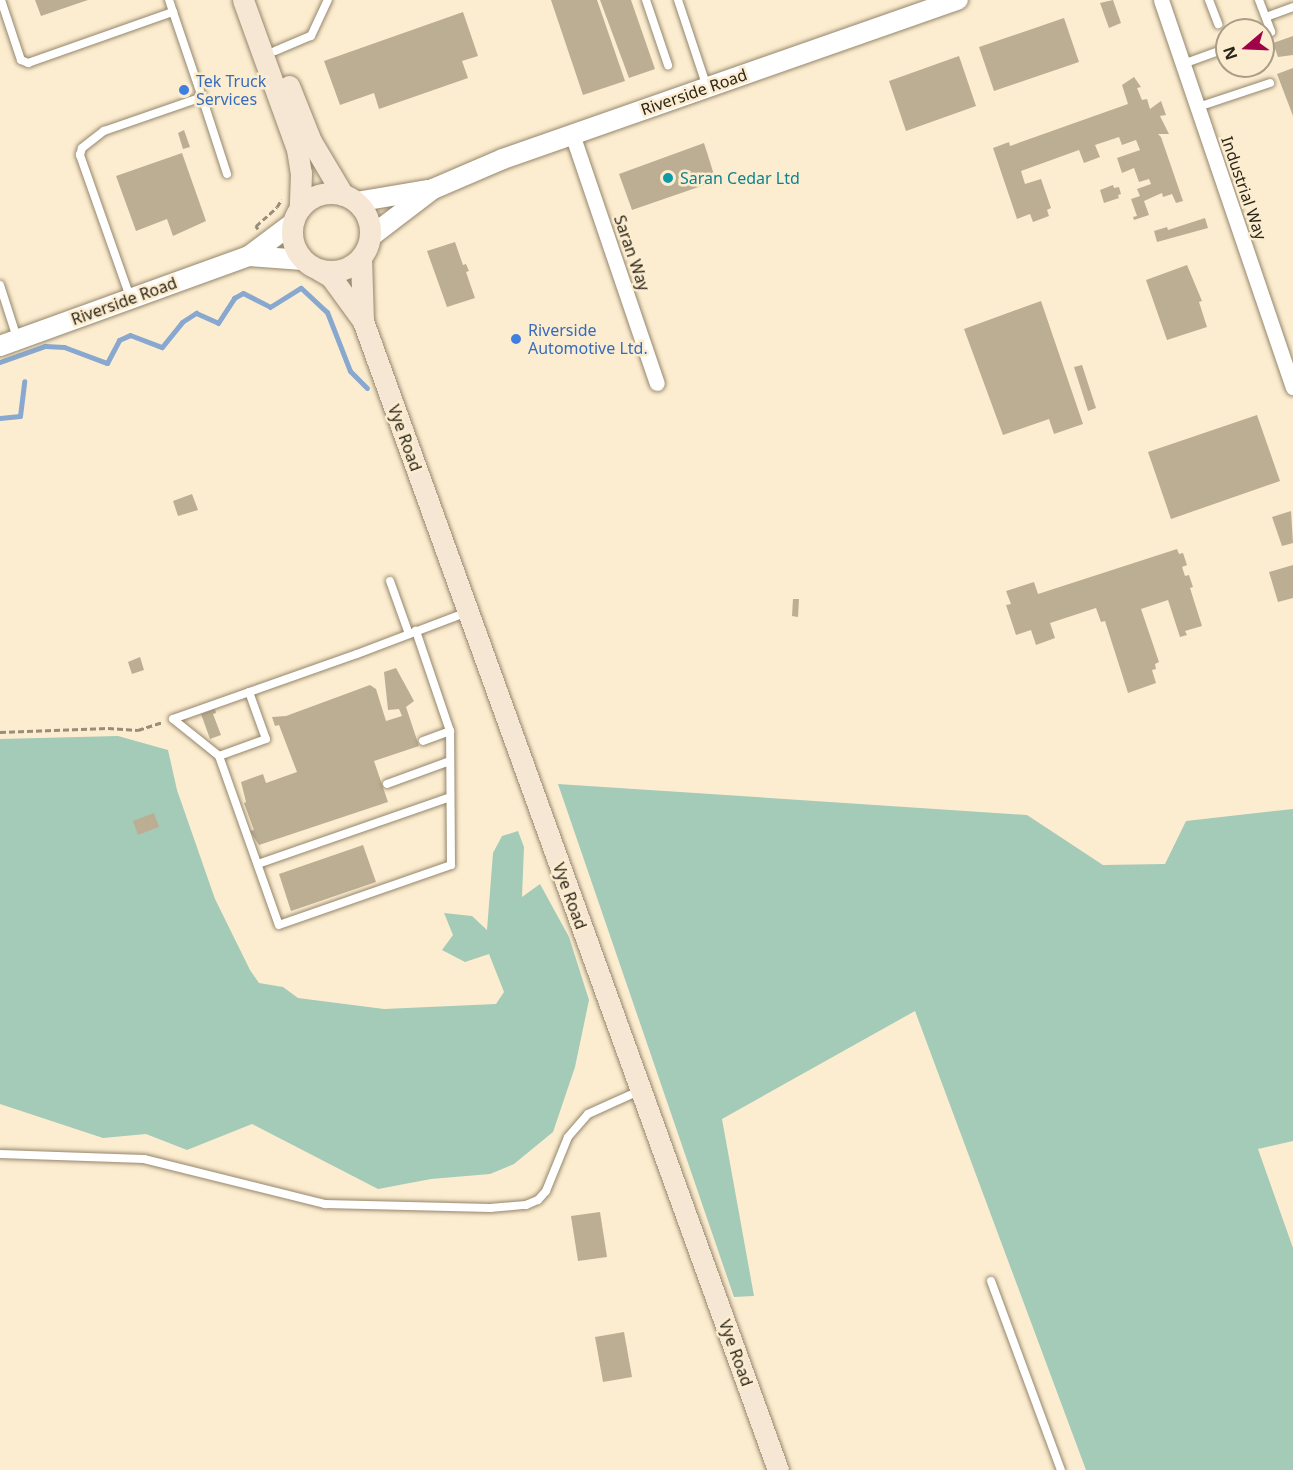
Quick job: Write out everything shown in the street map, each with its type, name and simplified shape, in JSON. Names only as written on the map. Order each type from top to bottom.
[{"type":"main road","points":[[243,0],[297,149],[301,173],[297,216],[292,236],[296,249],[311,265],[338,271],[351,267],[361,258],[370,237],[370,224],[365,212],[349,198],[311,141],[257,0]]},
{"type":"main road","points":[[297,216],[320,195],[349,198]]},
{"type":"main road","name":"Vye Road","points":[[361,258],[363,321]]},
{"type":"main road","name":"Vye Road","points":[[311,265],[331,277],[363,321],[778,1470]]},
{"type":"street","name":"Riverside Road","points":[[370,237],[433,189],[503,159],[958,0]]},
{"type":"street","name":"Industrial Way","points":[[1161,0],[1293,387]]},
{"type":"street","name":"Saran Way","points":[[572,134],[657,383]]},
{"type":"street","name":"Riverside Road","points":[[349,198],[433,189]]},
{"type":"street","name":"Riverside Road","points":[[9,343],[249,256],[297,216]]},
{"type":"street","name":"Riverside Road","points":[[249,256],[311,265]]},
{"type":"lane","points":[[1,0],[21,60],[28,63],[173,12]]},
{"type":"lane","points":[[169,0],[227,174]]},
{"type":"lane","points":[[275,51],[311,36],[328,0]]},
{"type":"lane","points":[[646,0],[668,65]]},
{"type":"lane","points":[[678,0],[708,87]]},
{"type":"lane","points":[[1209,0],[1216,18]]},
{"type":"lane","points":[[1259,0],[1266,16],[1293,7]]},
{"type":"lane","points":[[1183,64],[1215,52]]},
{"type":"lane","points":[[1198,107],[1270,82]]},
{"type":"lane","points":[[131,298],[80,151],[104,131],[202,97]]},
{"type":"lane","points":[[0,285],[9,343]]},
{"type":"lane","points":[[173,718],[219,756],[279,925],[451,865],[450,731],[413,633],[390,581]]},
{"type":"lane","points":[[173,718],[467,612]]},
{"type":"lane","points":[[219,756],[266,739],[249,692]]},
{"type":"lane","points":[[423,741],[450,731]]},
{"type":"lane","points":[[387,784],[450,761]]},
{"type":"lane","points":[[258,864],[450,797]]},
{"type":"lane","points":[[0,1154],[144,1159],[325,1204],[490,1208],[526,1205],[538,1200],[546,1191],[568,1137],[588,1114],[640,1090]]},
{"type":"lane","points":[[991,1281],[1061,1470]]},
{"type":"path","points":[[266,240],[256,226],[277,207],[285,192]]},
{"type":"path","points":[[0,732],[108,728],[138,730],[173,718]]},
{"type":"green space","points":[[118,736],[168,750],[177,790],[215,899],[250,970],[259,983],[283,987],[298,998],[384,1009],[496,1004],[504,992],[489,954],[465,962],[442,950],[453,935],[444,913],[472,916],[487,930],[493,853],[502,836],[518,831],[524,847],[522,897],[540,884],[569,937],[589,1000],[575,1067],[553,1132],[514,1164],[490,1174],[431,1179],[378,1189],[252,1124],[187,1150],[146,1134],[103,1138],[0,1104],[0,739]]},
{"type":"green space","points":[[558,784],[1027,815],[1103,865],[1165,864],[1186,821],[1293,809],[1293,1141],[1258,1149],[1293,1248],[1293,1470],[1086,1470],[915,1011],[722,1119],[754,1296],[734,1297]]},
{"type":"building","points":[[35,0],[88,0],[41,16]]},
{"type":"building","points":[[551,0],[597,0],[625,81],[583,95]]},
{"type":"building","points":[[600,0],[631,0],[655,69],[629,78]]},
{"type":"building","points":[[1113,0],[1121,23],[1109,28],[1100,3]]},
{"type":"building","points":[[463,12],[478,56],[462,61],[468,78],[379,109],[374,93],[340,105],[324,61]]},
{"type":"building","points":[[1064,18],[1079,62],[994,91],[979,47]]},
{"type":"building","points":[[1293,36],[1293,55],[1278,57],[1275,42]]},
{"type":"building","points":[[959,56],[976,106],[906,131],[889,81]]},
{"type":"building","points":[[1293,68],[1293,116],[1277,74]]},
{"type":"building","points":[[1134,77],[1141,87],[1137,88],[1142,100],[1147,99],[1150,109],[1161,101],[1166,115],[1160,116],[1169,134],[1158,134],[1183,201],[1176,203],[1172,194],[1163,197],[1162,193],[1144,201],[1149,215],[1134,220],[1133,217],[1137,216],[1131,199],[1140,196],[1137,189],[1151,184],[1149,179],[1139,182],[1134,168],[1122,173],[1117,158],[1140,150],[1136,140],[1122,145],[1119,137],[1095,145],[1100,157],[1084,163],[1079,150],[1021,171],[1025,184],[1041,179],[1051,208],[1047,210],[1049,216],[1033,222],[1030,214],[1017,219],[993,148],[1009,142],[1010,146],[1128,104],[1122,85]]},
{"type":"building","points":[[184,130],[190,147],[183,149],[178,133]]},
{"type":"building","name":"Saran Cedar Ltd","points":[[704,143],[716,181],[632,210],[619,174]]},
{"type":"building","points":[[182,153],[206,221],[173,236],[167,219],[136,231],[116,176]]},
{"type":"building","points":[[1113,185],[1114,188],[1119,187],[1121,194],[1118,195],[1119,198],[1104,203],[1100,190]]},
{"type":"building","points":[[1205,218],[1208,228],[1157,242],[1154,231],[1167,227],[1168,230]]},
{"type":"building","points":[[455,242],[463,265],[466,264],[469,271],[466,272],[475,298],[447,307],[427,251]]},
{"type":"building","points":[[1187,265],[1202,301],[1199,302],[1207,327],[1167,340],[1146,280]]},
{"type":"building","points":[[1041,301],[1083,424],[1054,434],[1049,419],[1003,435],[964,329]]},
{"type":"building","points":[[1082,365],[1096,408],[1088,411],[1074,367]]},
{"type":"building","points":[[1257,415],[1280,481],[1171,519],[1148,452]]},
{"type":"building","points":[[192,494],[198,510],[178,516],[173,501]]},
{"type":"building","points":[[1291,511],[1293,543],[1282,546],[1272,517]]},
{"type":"building","points":[[1177,549],[1179,554],[1183,553],[1187,565],[1182,567],[1185,576],[1189,575],[1193,587],[1190,588],[1202,626],[1185,631],[1187,635],[1180,637],[1168,600],[1141,609],[1159,662],[1155,664],[1156,669],[1152,670],[1156,683],[1128,693],[1105,621],[1101,622],[1096,608],[1050,623],[1055,638],[1036,645],[1031,630],[1016,635],[1006,605],[1011,604],[1006,591],[1034,582],[1038,594]]},
{"type":"building","points":[[1293,565],[1293,598],[1278,602],[1269,572]]},
{"type":"building","points":[[793,599],[799,599],[798,617],[792,616]]},
{"type":"building","points":[[140,657],[144,670],[132,674],[128,662]]},
{"type":"building","points":[[396,668],[414,701],[406,707],[419,746],[374,761],[388,802],[259,845],[250,831],[254,830],[244,803],[246,802],[241,782],[263,774],[266,783],[297,772],[279,725],[275,726],[272,717],[286,716],[370,685],[376,689],[386,721],[402,716],[399,709],[388,710],[384,672]]},
{"type":"building","points":[[215,709],[216,713],[213,714],[221,735],[210,739],[201,714]]},
{"type":"building","points":[[154,813],[159,827],[138,835],[133,821]]},
{"type":"building","points":[[363,845],[376,882],[291,911],[279,874]]},
{"type":"building","points":[[600,1212],[607,1257],[578,1261],[571,1216]]},
{"type":"building","points":[[624,1332],[632,1377],[603,1382],[595,1337]]},
{"type":"waterway","points":[[0,362],[45,346],[64,347],[107,363],[119,340],[130,335],[162,347],[182,322],[196,313],[218,323],[234,298],[243,293],[270,307],[301,288],[327,312],[350,371],[367,388]]},
{"type":"waterway","points":[[0,418],[20,416],[24,381]]},
{"type":"place","name":"Tek Truck Services","points":[[184,90]]},
{"type":"place","name":"Saran Cedar Ltd","points":[[668,178]]},
{"type":"place","name":"Riverside Automotive Ltd.","points":[[516,339]]}]
